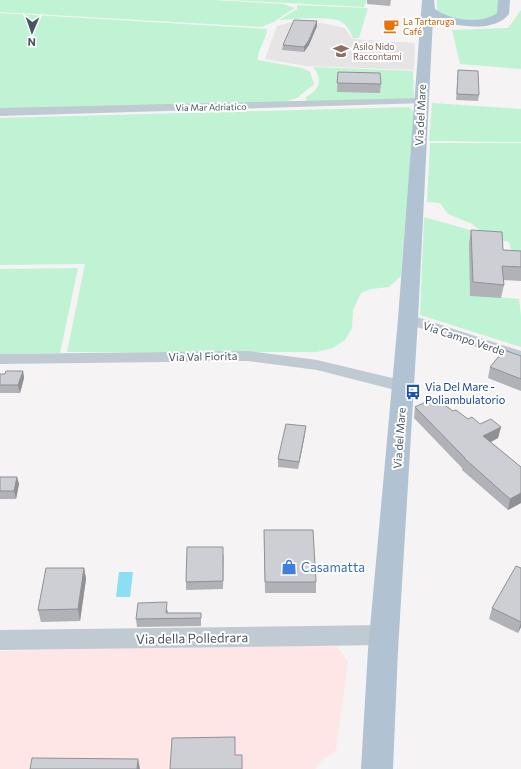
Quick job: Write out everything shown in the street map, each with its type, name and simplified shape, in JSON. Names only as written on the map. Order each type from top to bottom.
[{"type":"main road","name":"Via del Mare","points":[[426,36],[430,28],[435,25],[455,21],[479,22],[496,19],[503,14],[504,0]]},
{"type":"main road","name":"Via del Mare","points":[[428,3],[430,11],[436,15],[455,21]]},
{"type":"main road","name":"Via del Mare","points":[[377,769],[384,636],[408,319],[428,3]]},
{"type":"street","name":"Via Mar Adriatico","points":[[0,112],[421,101]]},
{"type":"street","name":"Via Campo Verde","points":[[408,319],[521,357]]},
{"type":"street","name":"Via Val Fiorita","points":[[0,359],[254,356],[317,365],[403,386]]},
{"type":"street","name":"Via della Polledrara","points":[[0,640],[384,636]]},
{"type":"shaded area","name":"Asilo Nido Raccontami","points":[[292,22],[321,23],[345,28],[352,39],[415,43],[414,70],[306,66],[265,59],[277,26]]},
{"type":"shaded area","points":[[230,645],[336,646],[348,661],[336,750],[320,762],[315,769],[0,769],[0,651]]},
{"type":"green space","points":[[0,0],[213,0],[283,4],[295,8],[268,25],[259,27],[0,12]]},
{"type":"green space","points":[[228,0],[367,0],[364,7]]},
{"type":"green space","points":[[437,0],[499,0],[497,15],[474,20],[460,20],[437,12]]},
{"type":"green space","points":[[297,5],[368,8],[359,38],[353,38],[345,24],[335,19],[310,18],[279,20],[297,9]]},
{"type":"green space","points":[[521,10],[521,69],[460,64],[452,30],[508,28]]},
{"type":"green space","points":[[0,13],[267,29],[258,60],[302,68],[310,72],[314,84],[297,98],[281,103],[0,109]]},
{"type":"green space","points":[[313,67],[413,71],[414,99],[306,102],[306,97],[317,88],[319,80]]},
{"type":"green space","points":[[432,103],[521,109],[521,142],[429,141]]},
{"type":"green space","points":[[409,107],[414,112],[401,276],[389,287],[371,289],[361,293],[353,310],[352,328],[345,340],[333,348],[317,352],[67,352],[85,264],[0,265],[0,118]]},
{"type":"green space","points":[[430,143],[521,143],[521,259],[513,257],[509,242],[490,238],[472,224],[448,214],[440,203],[427,202]]},
{"type":"green space","points":[[424,217],[477,232],[471,295],[519,299],[521,316],[521,347],[420,315]]},
{"type":"green space","points":[[78,268],[60,353],[0,354],[0,269]]},
{"type":"water","points":[[119,572],[133,572],[130,597],[116,597]]},
{"type":"building","points":[[294,20],[317,21],[309,40],[304,47],[283,45]]},
{"type":"building","points":[[458,70],[478,71],[479,95],[457,94]]},
{"type":"building","points":[[338,72],[380,73],[381,84],[337,83]]},
{"type":"building","points":[[471,230],[502,232],[503,250],[521,251],[521,267],[502,266],[504,285],[473,282]]},
{"type":"building","points":[[504,350],[521,356],[521,379],[490,367]]},
{"type":"building","points":[[6,371],[23,371],[18,385],[0,385],[0,374],[5,374]]},
{"type":"building","points":[[435,398],[453,411],[456,410],[468,419],[472,417],[480,424],[491,419],[501,427],[483,436],[521,467],[521,493],[510,499],[464,458],[415,407]]},
{"type":"building","points":[[286,424],[306,426],[299,462],[278,459]]},
{"type":"building","points":[[0,477],[17,477],[14,491],[0,491]]},
{"type":"building","name":"Casamatta","points":[[264,530],[313,530],[316,582],[265,582]]},
{"type":"building","points":[[187,547],[223,547],[223,581],[186,582]]},
{"type":"building","points":[[516,566],[521,568],[521,622],[492,608]]},
{"type":"building","points":[[46,568],[84,568],[78,609],[38,610]]},
{"type":"building","points":[[167,602],[166,613],[201,613],[201,618],[136,619],[138,603]]},
{"type":"building","points":[[235,737],[235,755],[242,755],[242,769],[170,769],[172,738]]},
{"type":"building","points":[[32,758],[138,759],[137,769],[30,769]]},
{"type":"place","name":"La Tartaruga Café","points":[[391,26]]},
{"type":"place","name":"Asilo Nido Raccontami","points":[[341,51]]},
{"type":"place","name":"Via Del Mare - Poliambulatorio","points":[[413,392]]},
{"type":"place","name":"Casamatta","points":[[289,567]]}]
